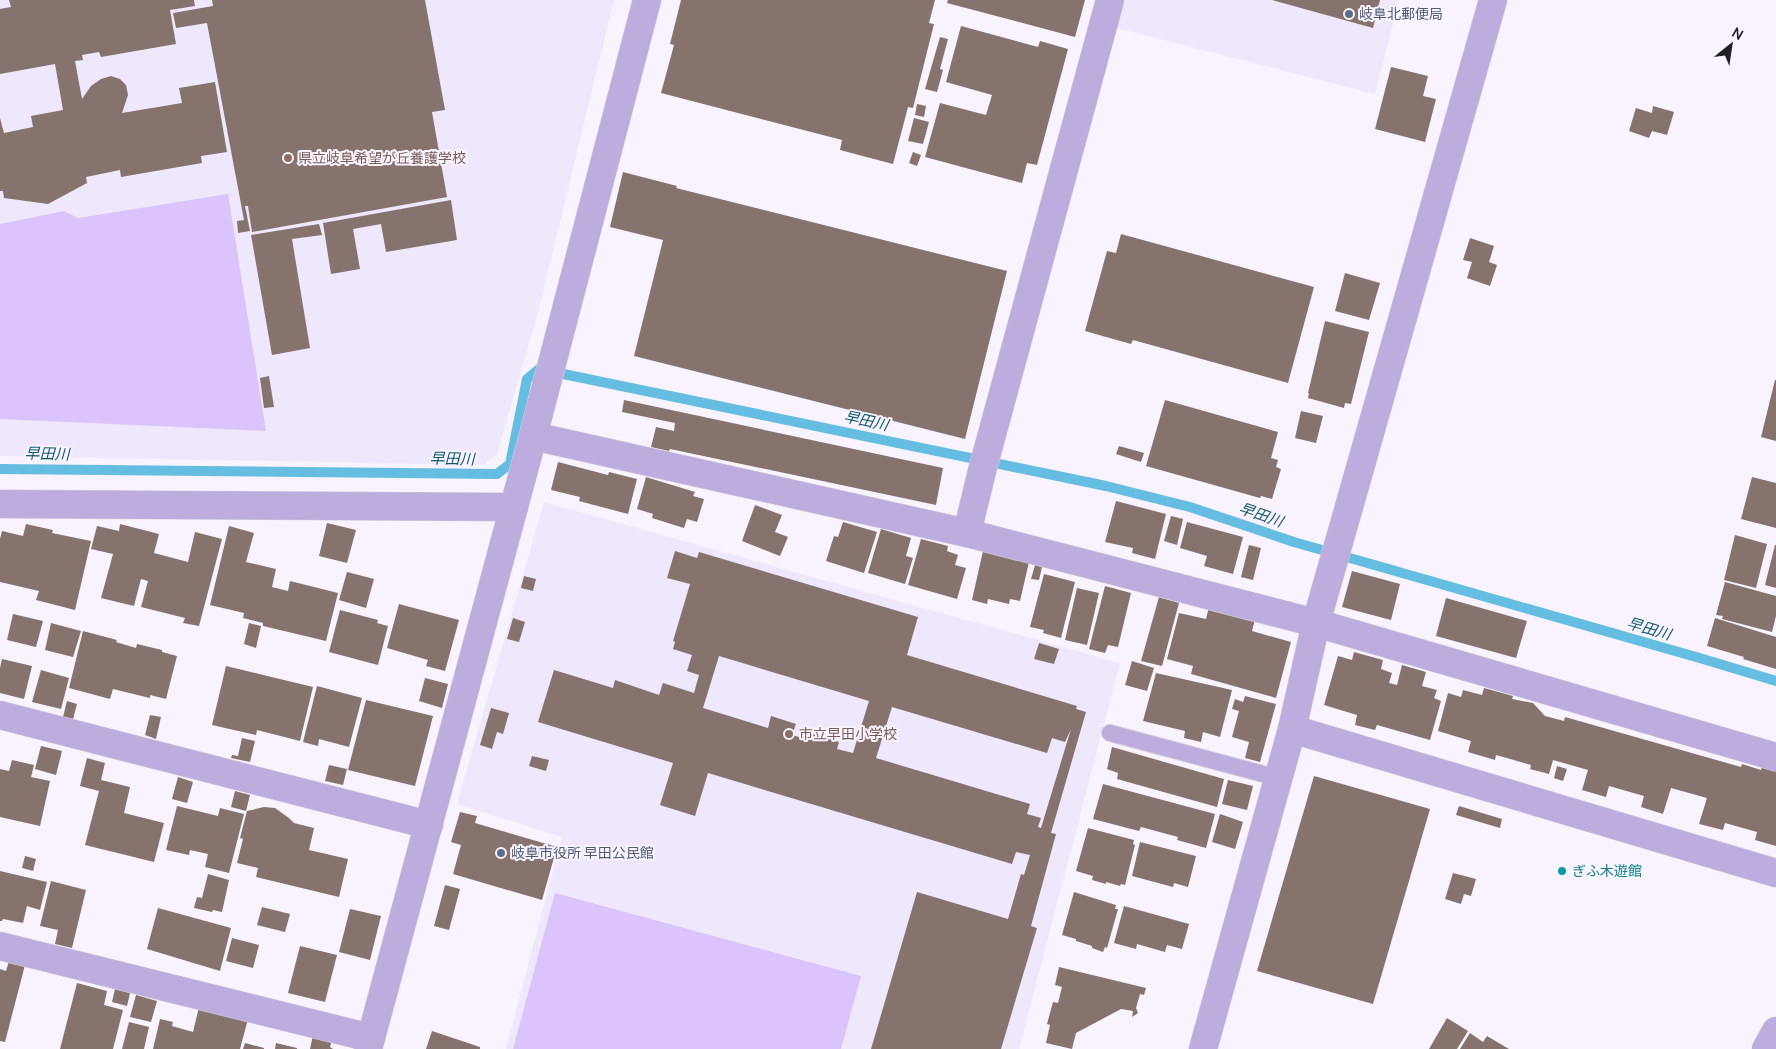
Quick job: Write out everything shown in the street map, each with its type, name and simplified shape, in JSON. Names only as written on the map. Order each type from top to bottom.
[{"type":"street","points":[[0,946],[370,1044],[533,436],[647,0]]},
{"type":"street","points":[[967,533],[1110,0]]},
{"type":"street","points":[[1203,1049],[1292,728],[1316,623],[1493,0]]},
{"type":"street","points":[[533,436],[967,533],[1316,623],[1776,757]]},
{"type":"street","points":[[0,504],[514,507]]},
{"type":"street","points":[[0,715],[429,825]]},
{"type":"street","points":[[1292,728],[1776,873]]},
{"type":"street","points":[[1766,1049],[1776,1031]]},
{"type":"lane","points":[[1110,733],[1278,778]]},
{"type":"shaded area","name":"県立岐阜希望が丘養護学校","points":[[0,0],[614,0],[537,316],[497,454],[484,465],[0,456]]},
{"type":"shaded area","points":[[1125,0],[1399,0],[1375,94],[1117,28]]},
{"type":"shaded area","points":[[228,194],[266,431],[0,419],[0,224],[64,211],[78,218]]},
{"type":"shaded area","name":"市立早田小学校","points":[[544,502],[1120,663],[1019,1049],[506,1049],[562,837],[457,804]]},
{"type":"shaded area","points":[[555,893],[861,976],[841,1049],[513,1049]]},
{"type":"building","points":[[9,0],[194,0],[195,6],[170,10],[176,44],[101,57],[99,52],[82,55],[83,60],[75,61],[82,99],[91,86],[101,79],[111,76],[120,79],[126,85],[128,95],[122,113],[182,103],[179,88],[215,82],[227,152],[201,156],[202,163],[121,177],[120,170],[86,177],[87,183],[48,204],[4,198],[3,191],[0,191],[0,118],[4,133],[33,127],[31,116],[63,110],[55,64],[0,74],[0,9],[11,7]]},
{"type":"building","points":[[212,0],[425,0],[445,110],[432,112],[447,197],[252,232],[248,206],[245,206],[250,231],[238,233],[237,221],[244,220],[207,23],[176,28],[173,13],[213,6]]},
{"type":"building","points":[[681,0],[935,0],[929,23],[934,24],[913,108],[908,107],[893,164],[840,150],[842,140],[661,93],[674,45],[670,44]]},
{"type":"building","points":[[948,0],[1085,0],[1075,37],[947,3]]},
{"type":"building","name":"岐阜北郵便局","points":[[1272,0],[1380,0],[1373,28]]},
{"type":"building","points":[[961,26],[1038,47],[1040,41],[1068,49],[1037,165],[1027,163],[1022,183],[925,157],[940,103],[986,115],[992,95],[946,82]]},
{"type":"building","points":[[940,37],[948,39],[940,69],[943,70],[937,92],[925,89]]},
{"type":"building","points":[[1391,67],[1428,76],[1423,96],[1436,99],[1425,142],[1375,129]]},
{"type":"building","points":[[917,104],[926,106],[924,117],[915,115]]},
{"type":"building","points":[[1653,106],[1674,112],[1667,135],[1652,131],[1649,138],[1629,131],[1636,108],[1652,113]]},
{"type":"building","points":[[914,118],[929,122],[923,144],[908,141]]},
{"type":"building","points":[[913,152],[921,155],[917,166],[909,163]]},
{"type":"building","points":[[623,172],[677,186],[676,188],[1007,271],[965,439],[634,356],[663,240],[610,227]]},
{"type":"building","points":[[451,200],[457,240],[386,252],[381,224],[353,229],[360,269],[331,274],[323,223]]},
{"type":"building","points":[[319,224],[322,235],[292,239],[310,348],[272,355],[251,235]]},
{"type":"building","points":[[1121,234],[1314,287],[1288,383],[1133,340],[1131,344],[1085,331],[1107,251],[1116,253]]},
{"type":"building","points":[[1470,238],[1494,246],[1489,262],[1497,265],[1490,286],[1467,278],[1472,262],[1463,260]]},
{"type":"building","points":[[1345,273],[1380,283],[1369,320],[1335,311]]},
{"type":"building","points":[[1325,321],[1369,332],[1351,404],[1345,403],[1344,408],[1308,398]]},
{"type":"building","points":[[269,376],[274,407],[264,408],[260,378]]},
{"type":"building","points":[[1776,380],[1776,441],[1761,437]]},
{"type":"building","points":[[624,400],[943,468],[936,505],[670,449],[669,451],[651,447],[656,427],[674,431],[675,423],[622,412]]},
{"type":"building","points":[[1165,400],[1278,432],[1271,458],[1278,460],[1276,467],[1281,469],[1272,499],[1261,496],[1260,498],[1146,466]]},
{"type":"building","points":[[1301,411],[1323,416],[1316,443],[1295,438]]},
{"type":"building","points":[[1119,446],[1144,453],[1141,462],[1116,454]]},
{"type":"building","points":[[558,462],[608,475],[609,472],[637,479],[628,514],[579,501],[580,497],[551,490]]},
{"type":"building","points":[[646,477],[695,492],[693,496],[704,499],[697,522],[687,519],[684,528],[652,518],[653,514],[637,509]]},
{"type":"building","points":[[1752,477],[1776,483],[1776,528],[1741,519]]},
{"type":"building","points":[[1116,501],[1166,514],[1155,559],[1132,553],[1133,548],[1105,542]]},
{"type":"building","points":[[755,505],[782,515],[775,532],[788,537],[780,556],[742,541]]},
{"type":"building","points":[[1171,516],[1183,519],[1177,545],[1164,541]]},
{"type":"building","points":[[843,522],[877,532],[864,573],[826,561],[834,536],[838,537]]},
{"type":"building","points":[[1187,522],[1243,537],[1233,574],[1204,566],[1207,556],[1180,548]]},
{"type":"building","points":[[327,523],[356,530],[347,563],[319,556]]},
{"type":"building","points":[[26,524],[53,530],[52,533],[91,541],[75,610],[36,600],[39,591],[0,582],[0,539],[2,531],[23,536]]},
{"type":"building","points":[[120,524],[159,534],[154,553],[188,562],[195,532],[222,539],[199,626],[183,623],[185,618],[141,607],[148,581],[141,579],[134,606],[101,598],[113,554],[91,549],[97,526],[119,531]]},
{"type":"building","points":[[229,526],[254,533],[246,562],[276,569],[272,587],[288,591],[290,581],[338,593],[326,641],[263,626],[263,623],[243,618],[244,613],[210,605]]},
{"type":"building","points":[[881,529],[911,538],[906,556],[913,558],[905,584],[868,573]]},
{"type":"building","points":[[1735,535],[1767,544],[1756,588],[1724,580]]},
{"type":"building","points":[[921,539],[948,546],[947,551],[958,555],[955,565],[966,568],[957,599],[908,585]]},
{"type":"building","points":[[1249,545],[1261,548],[1253,580],[1241,577]]},
{"type":"building","points":[[1776,545],[1776,588],[1765,585]]},
{"type":"building","points":[[675,551],[697,558],[699,552],[918,617],[907,655],[1077,706],[1076,709],[1086,712],[1051,833],[1056,834],[1031,926],[1037,928],[1001,1049],[871,1049],[917,892],[1008,919],[1021,874],[1024,875],[1030,855],[1016,852],[1012,864],[708,773],[695,816],[660,805],[673,763],[538,722],[554,670],[613,688],[615,680],[659,695],[663,683],[694,693],[699,675],[687,671],[692,655],[673,649],[675,642],[673,641],[690,584],[667,578]],"holes":[[[719,656],[869,701],[853,753],[837,749],[839,742],[808,733],[806,739],[792,735],[796,724],[771,716],[768,728],[703,708]],[[892,707],[1047,753],[1052,738],[1065,742],[1071,729],[1041,828],[1038,827],[1041,818],[1027,814],[1030,804],[876,758]]]},
{"type":"building","points":[[983,551],[1029,562],[1020,601],[1010,599],[1009,604],[988,599],[987,604],[972,600]]},
{"type":"building","points":[[1035,565],[1042,567],[1039,580],[1031,579]]},
{"type":"building","points":[[1352,571],[1400,584],[1391,620],[1342,607]]},
{"type":"building","points":[[347,572],[374,579],[366,608],[339,600]]},
{"type":"building","points":[[1044,574],[1075,582],[1061,638],[1043,633],[1044,630],[1030,627]]},
{"type":"building","points":[[524,576],[536,579],[533,591],[521,588]]},
{"type":"building","points":[[1725,582],[1776,596],[1776,616],[1772,632],[1722,619],[1723,616],[1716,615]]},
{"type":"building","points":[[1105,586],[1131,593],[1118,647],[1108,645],[1105,653],[1089,649]]},
{"type":"building","points":[[1077,588],[1099,593],[1087,645],[1065,640]]},
{"type":"building","points":[[1159,597],[1179,603],[1162,666],[1141,661]]},
{"type":"building","points":[[1446,598],[1527,621],[1516,658],[1436,636]]},
{"type":"building","points":[[399,604],[459,620],[445,671],[426,666],[428,660],[387,648]]},
{"type":"building","points":[[1209,607],[1255,619],[1252,631],[1291,642],[1276,698],[1191,674],[1193,666],[1167,659],[1179,613],[1206,619]]},
{"type":"building","points":[[340,610],[378,620],[377,623],[388,626],[378,665],[329,652]]},
{"type":"building","points":[[13,614],[43,621],[36,647],[7,640]]},
{"type":"building","points":[[513,618],[525,622],[519,642],[507,639]]},
{"type":"building","points":[[1715,618],[1776,637],[1776,669],[1707,646]]},
{"type":"building","points":[[51,623],[81,631],[73,657],[45,650]]},
{"type":"building","points":[[249,623],[261,626],[256,648],[244,644]]},
{"type":"building","points":[[83,631],[117,640],[116,642],[136,648],[137,644],[177,656],[166,699],[150,695],[150,698],[113,689],[110,699],[69,688]]},
{"type":"building","points":[[1039,643],[1059,649],[1054,664],[1034,659]]},
{"type":"building","points":[[1354,652],[1383,660],[1381,669],[1392,673],[1389,683],[1397,685],[1402,665],[1426,672],[1422,686],[1437,690],[1434,698],[1441,701],[1430,740],[1377,725],[1375,730],[1355,725],[1357,715],[1324,705],[1338,656],[1352,660]]},
{"type":"building","points":[[2,659],[32,666],[24,699],[0,693]]},
{"type":"building","points":[[1132,661],[1154,668],[1147,691],[1125,685]]},
{"type":"building","points":[[226,666],[313,687],[300,741],[257,730],[256,735],[212,725]]},
{"type":"building","points":[[41,670],[69,678],[61,709],[32,702]]},
{"type":"building","points":[[1156,673],[1232,690],[1220,737],[1203,732],[1201,742],[1184,738],[1185,731],[1143,721]]},
{"type":"building","points":[[425,678],[448,684],[442,708],[419,701]]},
{"type":"building","points":[[317,686],[362,698],[349,747],[319,739],[318,746],[303,742]]},
{"type":"building","points":[[1484,688],[1513,696],[1512,699],[1533,703],[1545,716],[1564,721],[1565,717],[1741,767],[1742,764],[1761,770],[1762,766],[1776,770],[1776,846],[1755,840],[1757,832],[1725,823],[1723,830],[1699,824],[1707,798],[1671,788],[1663,814],[1641,807],[1644,796],[1609,786],[1606,797],[1582,790],[1588,770],[1553,760],[1549,774],[1530,769],[1531,765],[1496,755],[1495,760],[1468,752],[1471,741],[1438,731],[1448,693],[1461,697],[1463,690],[1482,695]]},
{"type":"building","points":[[1245,696],[1276,704],[1260,762],[1245,758],[1249,742],[1232,737],[1239,711],[1232,709],[1235,699],[1243,702]]},
{"type":"building","points":[[366,700],[433,716],[415,786],[348,770]]},
{"type":"building","points":[[67,701],[77,704],[73,719],[63,717]]},
{"type":"building","points":[[491,708],[509,713],[503,734],[497,732],[492,749],[480,745]]},
{"type":"building","points":[[150,715],[161,717],[156,739],[145,735]]},
{"type":"building","points":[[242,738],[255,741],[250,762],[231,758],[232,755],[238,756]]},
{"type":"building","points":[[41,746],[62,751],[56,775],[35,769]]},
{"type":"building","points":[[1112,747],[1224,779],[1217,807],[1117,779],[1118,773],[1107,769]]},
{"type":"building","points":[[532,756],[549,760],[546,771],[529,766]]},
{"type":"building","points":[[87,758],[105,763],[101,780],[130,787],[124,813],[164,823],[154,862],[85,845],[99,791],[80,786]]},
{"type":"building","points":[[12,760],[34,765],[31,777],[50,781],[40,826],[0,817],[0,769],[9,771]]},
{"type":"building","points":[[329,765],[347,769],[343,785],[325,781]]},
{"type":"building","points":[[1557,766],[1567,769],[1563,781],[1554,778]]},
{"type":"building","points":[[1314,776],[1430,809],[1373,1004],[1257,971]]},
{"type":"building","points":[[178,777],[193,782],[187,803],[172,799]]},
{"type":"building","points":[[1228,780],[1253,786],[1247,810],[1222,804]]},
{"type":"building","points":[[1103,784],[1215,814],[1206,848],[1177,840],[1178,837],[1141,827],[1139,831],[1093,819]]},
{"type":"building","points":[[235,791],[250,795],[246,811],[231,807]]},
{"type":"building","points":[[177,806],[218,816],[220,808],[244,814],[229,873],[205,867],[208,854],[190,850],[189,855],[166,850]]},
{"type":"building","points":[[1459,806],[1502,819],[1500,828],[1456,815]]},
{"type":"building","points":[[264,807],[275,808],[294,823],[314,828],[309,850],[348,859],[339,897],[256,877],[258,868],[237,863],[243,839],[240,838],[247,811]]},
{"type":"building","points":[[460,812],[477,816],[475,823],[557,847],[542,900],[453,874],[461,845],[451,842]]},
{"type":"building","points":[[1220,814],[1243,822],[1235,849],[1212,842]]},
{"type":"building","points":[[1088,828],[1134,840],[1133,844],[1135,845],[1125,885],[1121,884],[1120,886],[1106,882],[1106,884],[1092,880],[1093,876],[1076,871]]},
{"type":"building","points":[[1140,842],[1196,856],[1188,887],[1174,883],[1173,887],[1132,876]]},
{"type":"building","points":[[25,856],[36,859],[33,871],[22,868]]},
{"type":"building","points":[[0,871],[47,882],[40,910],[27,906],[23,923],[3,919],[0,921]]},
{"type":"building","points":[[1453,873],[1476,879],[1471,896],[1464,894],[1461,904],[1445,899]]},
{"type":"building","points":[[208,874],[229,880],[222,912],[194,908],[197,897],[202,898]]},
{"type":"building","points":[[51,881],[86,890],[72,948],[55,944],[58,930],[40,926]]},
{"type":"building","points":[[445,885],[460,889],[449,930],[434,926]]},
{"type":"building","points":[[1074,892],[1116,905],[1115,909],[1118,909],[1107,948],[1105,947],[1103,952],[1076,941],[1076,939],[1062,935]]},
{"type":"building","points":[[1124,906],[1189,924],[1182,949],[1167,945],[1165,952],[1137,944],[1136,949],[1114,943]]},
{"type":"building","points":[[262,907],[290,914],[285,932],[257,925]]},
{"type":"building","points":[[158,908],[231,928],[220,971],[147,949]]},
{"type":"building","points":[[350,909],[381,916],[370,960],[339,952]]},
{"type":"building","points":[[232,938],[259,945],[253,968],[226,961]]},
{"type":"building","points":[[300,946],[337,955],[325,1002],[288,993]]},
{"type":"building","points":[[9,961],[25,965],[5,1042],[0,1041],[0,969],[6,971]]},
{"type":"building","points":[[1059,967],[1146,988],[1144,995],[1140,994],[1136,1008],[1138,1013],[1132,1017],[1133,1011],[1121,1009],[1076,1033],[1072,1049],[1046,1043],[1050,1025],[1047,1024],[1053,1002],[1058,1003],[1062,987],[1055,985]]},
{"type":"building","points":[[77,983],[107,991],[104,1005],[123,1010],[113,1049],[60,1049]]},
{"type":"building","points":[[115,989],[130,993],[127,1006],[112,1002]]},
{"type":"building","points":[[136,995],[157,1001],[151,1022],[130,1017]]},
{"type":"building","points":[[199,1007],[248,1019],[240,1049],[153,1049],[160,1019],[173,1022],[172,1026],[193,1032]]},
{"type":"building","points":[[1447,1018],[1468,1031],[1457,1049],[1429,1049]]},
{"type":"building","points":[[129,1022],[149,1027],[144,1049],[122,1049]]},
{"type":"building","points":[[432,1031],[480,1047],[480,1049],[426,1049]]},
{"type":"building","points":[[1470,1033],[1483,1042],[1487,1036],[1509,1049],[1460,1049]]},
{"type":"building","points":[[313,1035],[332,1040],[330,1047],[333,1049],[310,1049]]},
{"type":"building","points":[[245,1043],[264,1048],[264,1049],[243,1049]]},
{"type":"building","points":[[276,1043],[297,1048],[297,1049],[275,1049]]},
{"type":"waterway","name":"早田川","points":[[0,469],[497,474],[510,464],[527,379],[539,369],[1106,486],[1190,507],[1294,542],[1776,681]]},
{"type":"place","name":"岐阜北郵便局","points":[[1349,14]]},
{"type":"place","name":"県立岐阜希望が丘養護学校","points":[[288,158]]},
{"type":"place","name":"市立早田小学校","points":[[789,734]]},
{"type":"place","name":"岐阜市役所 早田公民館","points":[[501,853]]},
{"type":"place","name":"ぎふ木遊館","points":[[1562,871]]}]
